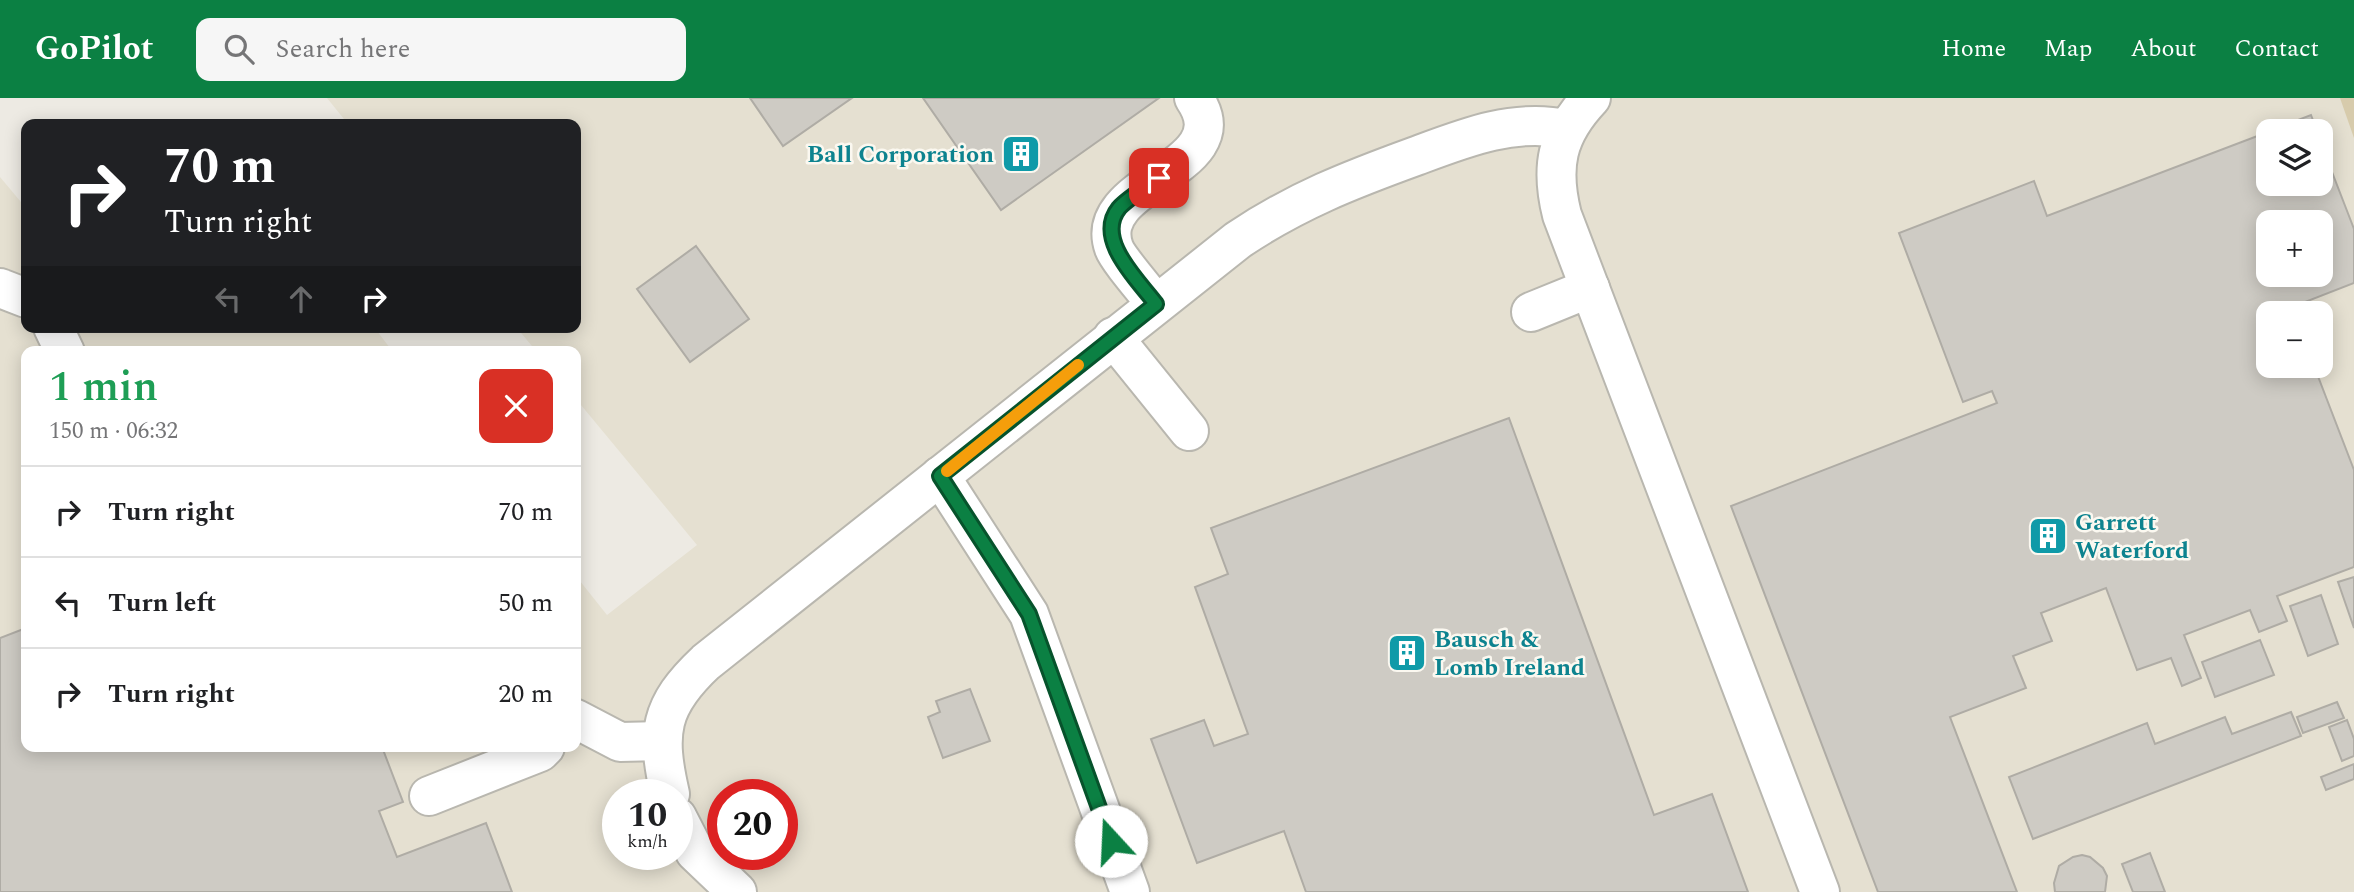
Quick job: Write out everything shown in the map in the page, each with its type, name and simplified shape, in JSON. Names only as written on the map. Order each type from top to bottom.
[{"type":"lane","points":[[1156,304],[1114,249],[1111,225],[1119,208],[1180,163],[1199,144],[1205,122],[1194,98]]},
{"type":"lane","points":[[1591,98],[1566,129],[1560,145],[1557,163],[1558,197],[1562,215],[1820,892]]},
{"type":"lane","points":[[666,779],[662,741],[665,718],[674,696],[698,670],[1238,240],[1296,204],[1350,180],[1486,132],[1524,125],[1566,129]]},
{"type":"lane","points":[[0,288],[21,296]]},
{"type":"lane","points":[[1531,312],[1590,288]]},
{"type":"lane","points":[[1113,337],[1189,431]]},
{"type":"lane","points":[[940,476],[1029,614],[1130,892]]},
{"type":"lane","points":[[581,722],[620,742],[662,741]]},
{"type":"lane","points":[[429,796],[540,752]]},
{"type":"lane","points":[[693,848],[737,892]]},
{"type":"shaded area","points":[[327,98],[2341,98],[2354,135],[2354,892],[0,892],[0,177],[21,202],[21,333],[379,333],[388,346],[21,346],[21,752],[581,752],[581,582],[607,615],[697,545],[581,405],[581,346],[532,346],[521,333],[581,333],[581,119],[344,119]]},
{"type":"shaded area","points":[[2340,98],[2354,98],[2354,138]]},
{"type":"building","name":"Ball Corporation","points":[[750,98],[852,98],[783,146]]},
{"type":"building","name":"Ball Corporation","points":[[923,98],[1159,98],[1001,210]]},
{"type":"building","name":"Garrett Waterford","points":[[2256,137],[2256,196],[2333,196],[2333,175],[2354,229],[2354,283],[2308,301],[2256,301],[2256,378],[2319,378],[2354,470],[2354,567],[2277,596],[2287,621],[2259,632],[2250,610],[2184,635],[2201,678],[2182,686],[2171,658],[2137,670],[2106,588],[2041,613],[2052,641],[2013,656],[2026,688],[1950,717],[2017,892],[1878,892],[1731,506],[1997,403],[1992,391],[1963,402],[1899,233],[2034,181],[2047,216]]},
{"type":"building","points":[[696,246],[749,319],[690,362],[637,289]]},
{"type":"building","name":"Bausch & Lomb Ireland","points":[[1509,418],[1654,815],[1712,794],[1748,892],[1306,892],[1284,831],[1197,863],[1151,739],[1204,720],[1214,746],[1248,734],[1195,587],[1228,574],[1211,528]]},
{"type":"building","points":[[2354,577],[2354,628],[2338,582]]},
{"type":"building","points":[[2321,595],[2338,644],[2308,656],[2290,606]]},
{"type":"building","points":[[21,630],[21,752],[384,752],[403,802],[379,811],[397,857],[486,823],[512,892],[0,892],[0,638]]},
{"type":"building","points":[[2260,640],[2274,675],[2215,697],[2202,662]]},
{"type":"building","points":[[970,689],[990,741],[943,758],[928,717],[940,712],[936,701]]},
{"type":"building","points":[[2337,702],[2344,718],[2303,733],[2297,717]]},
{"type":"building","points":[[2291,712],[2301,736],[2033,839],[2009,777],[2147,723],[2155,744],[2225,717],[2232,734]]},
{"type":"building","points":[[2347,720],[2354,739],[2354,756],[2342,761],[2329,727]]},
{"type":"building","points":[[2354,764],[2354,779],[2326,790],[2321,777]]},
{"type":"building","points":[[2150,853],[2165,892],[2133,892],[2122,864]]},
{"type":"building","points":[[2082,855],[2090,857],[2103,868],[2107,876],[2105,892],[2055,892],[2054,883],[2059,866]]},
{"type":"slow traffic","points":[[947,471],[1078,365]]},
{"type":"place","name":"Ball Corporation","points":[[1021,154]]},
{"type":"place","name":"Garrett Waterford","points":[[2048,536]]},
{"type":"place","name":"Bausch & Lomb Ireland","points":[[1407,653]]},
{"type":"route","points":[[1111,841],[1029,614],[940,476],[1156,304],[1114,249],[1111,225],[1119,208],[1159,178]]}]
